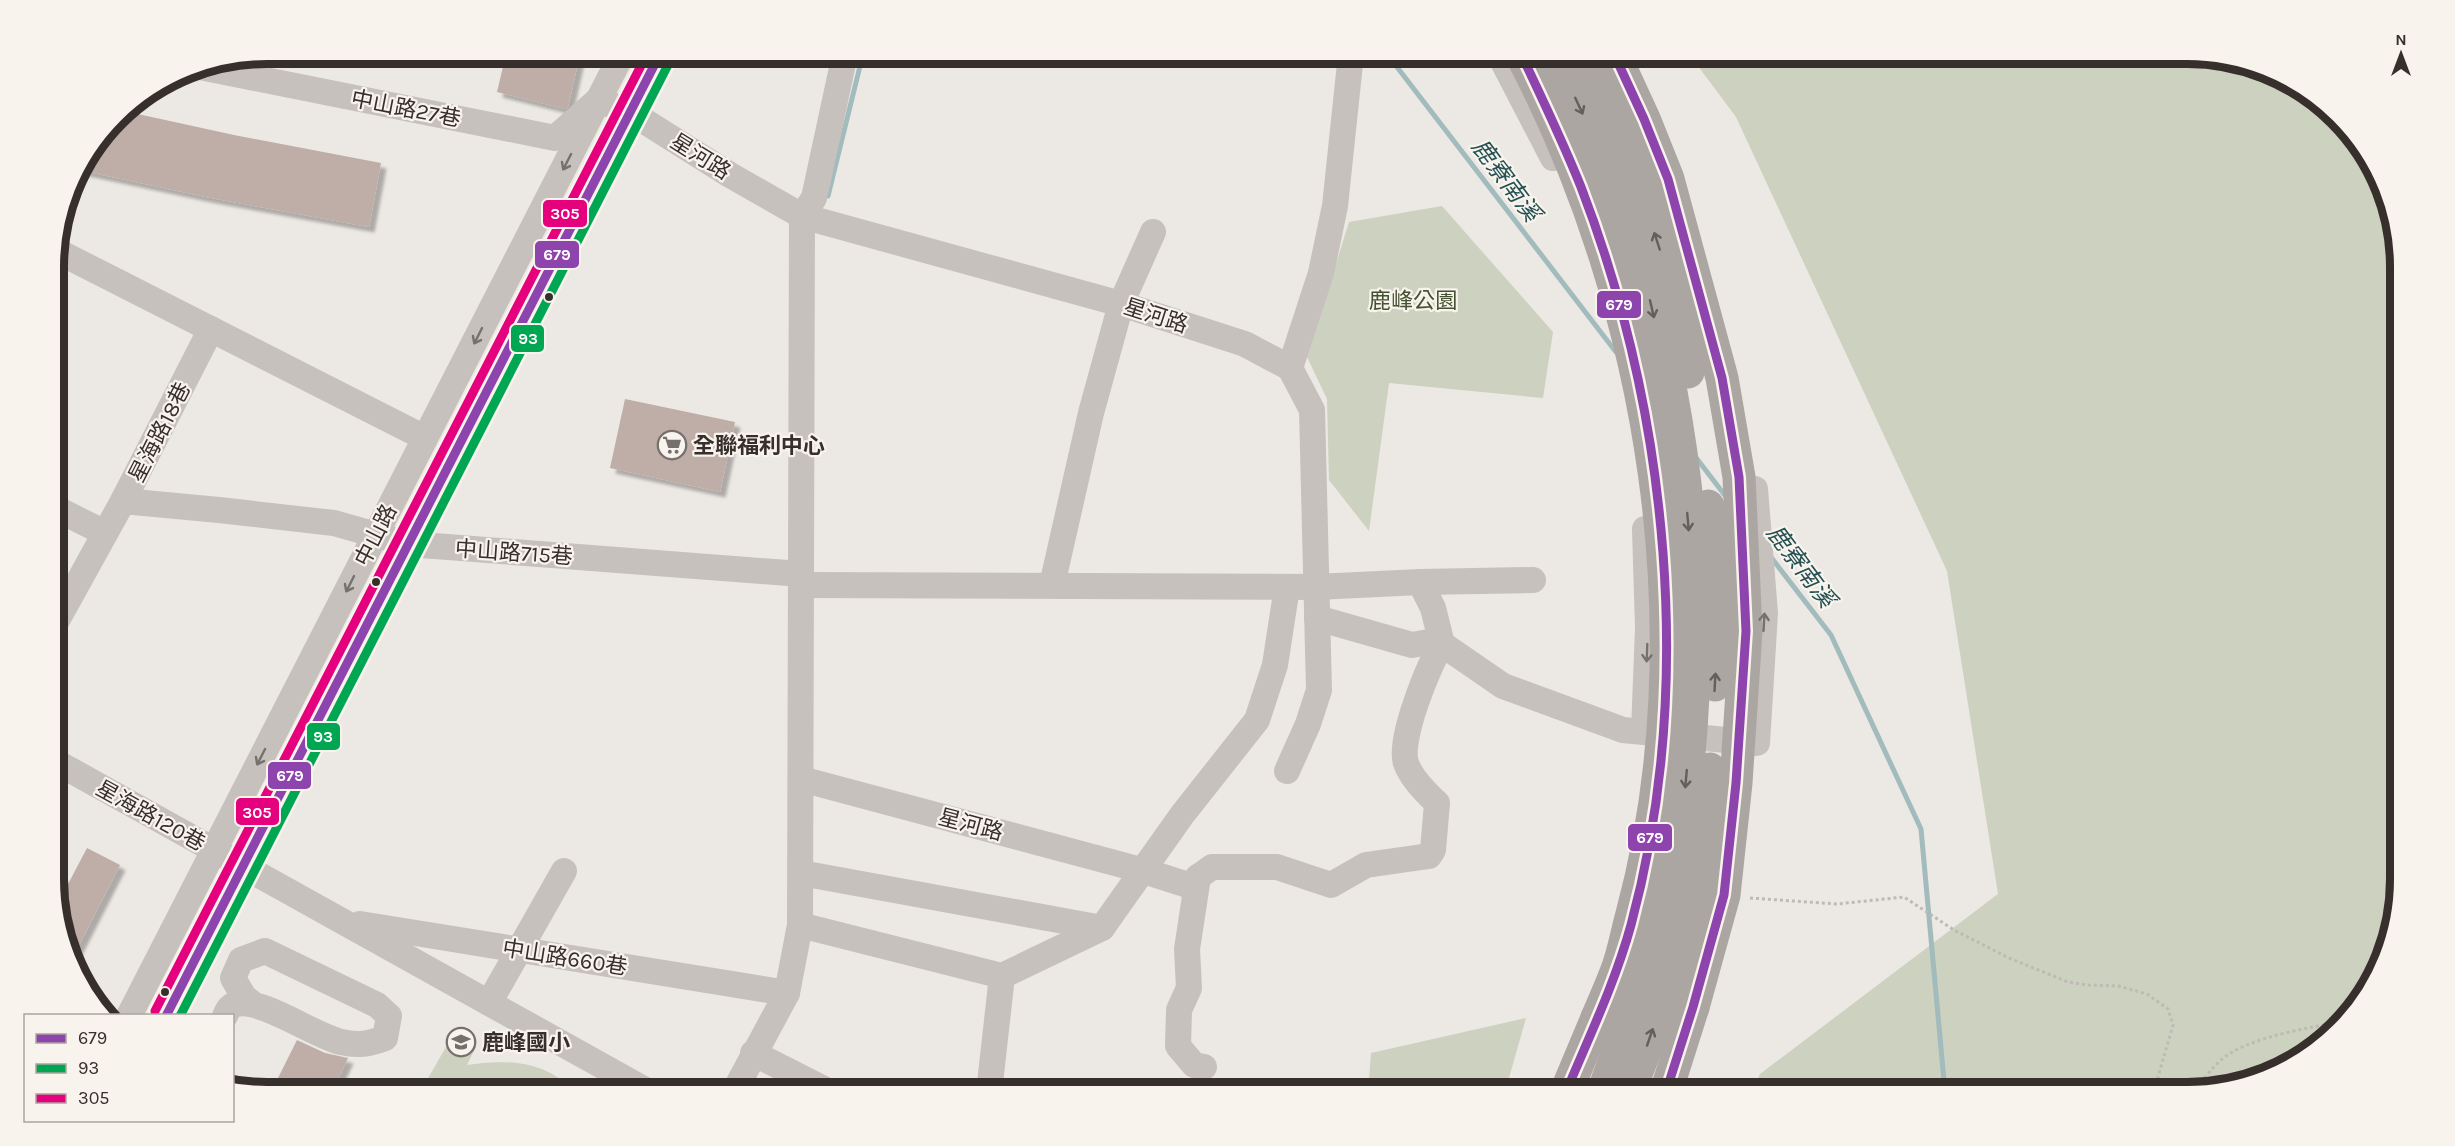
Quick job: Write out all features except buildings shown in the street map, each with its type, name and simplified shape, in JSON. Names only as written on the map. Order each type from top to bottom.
[{"type":"main road","points":[[1526,64],[1575,169],[1603,246],[1633,352],[1648,430],[1663,562],[1665,707],[1647,857],[1618,967],[1570,1081]]},
{"type":"main road","points":[[1558,64],[1608,169],[1640,259],[1673,401],[1687,501],[1694,589],[1693,708],[1680,843],[1654,942],[1607,1081]]},
{"type":"main road","points":[[1584,64],[1632,163],[1672,287],[1696,413],[1718,584],[1716,684],[1706,819],[1678,948],[1650,1037],[1633,1081]]},
{"type":"main road","points":[[1619,64],[1668,179],[1722,378],[1739,477],[1746,631],[1736,783],[1724,895],[1669,1081]]},
{"type":"street","name":"中山路","points":[[130,1014],[617,64]]},
{"type":"street","name":"中山路","points":[[167,1014],[655,64]]},
{"type":"street","points":[[739,1082],[787,993],[800,925],[802,216],[814,198],[843,64]]},
{"type":"street","points":[[1287,771],[1308,724],[1319,690],[1312,411],[1290,368],[1321,273],[1335,206],[1350,64]]},
{"type":"street","points":[[1504,64],[1553,158],[1591,261],[1629,387],[1644,507],[1648,628],[1644,731]]},
{"type":"street","points":[[1317,618],[1412,645],[1430,642],[1442,644],[1503,686],[1623,730],[1757,743],[1765,613],[1752,458],[1720,318],[1668,135],[1630,64]]},
{"type":"street","name":"中山路27巷","points":[[215,71],[555,138],[598,100]]},
{"type":"street","name":"星河路","points":[[598,100],[630,112],[730,175],[802,216],[1121,304],[1245,344],[1290,368]]},
{"type":"street","points":[[1052,585],[1091,413],[1121,304],[1153,232]]},
{"type":"street","points":[[65,255],[425,438]]},
{"type":"street","name":"星海路18巷","points":[[64,607],[123,501],[211,329]]},
{"type":"street","name":"中山路715巷","points":[[123,501],[334,524],[408,544],[801,580]]},
{"type":"street","points":[[65,513],[105,533]]},
{"type":"street","points":[[801,580],[1052,585],[1287,586],[1533,580]]},
{"type":"street","points":[[1204,1067],[1194,1065],[1179,1046],[1179,1010],[1189,988],[1188,949],[1198,877],[1212,867],[1277,867],[1331,885],[1366,865],[1429,856],[1433,850],[1437,803],[1422,789],[1405,762],[1406,735],[1432,660],[1442,644],[1433,608],[1420,582]]},
{"type":"street","points":[[800,925],[1002,976],[1102,928],[1142,870],[1257,720],[1275,665],[1287,586]]},
{"type":"street","name":"星海路120巷","points":[[64,767],[214,849]]},
{"type":"street","name":"星河路","points":[[801,779],[1142,870],[1191,886],[1198,877]]},
{"type":"street","name":"中山路660巷","points":[[214,849],[631,1082]]},
{"type":"street","points":[[489,1003],[564,871]]},
{"type":"street","points":[[801,873],[1102,928]]},
{"type":"street","name":"中山路660巷","points":[[343,921],[787,993]]},
{"type":"street","points":[[226,1014],[228,1008],[234,1005],[253,1004],[340,1042],[368,1045],[385,1038],[389,1027],[389,1017],[377,1005],[265,951],[241,960],[233,978],[244,997],[253,1004]]},
{"type":"street","points":[[990,1082],[1002,976]]},
{"type":"street","points":[[753,1053],[810,1082]]},
{"type":"path","points":[[1739,897],[1837,904],[1904,897],[1954,930],[2009,958],[2068,982],[2118,986],[2147,994],[2168,1009],[2173,1025],[2159,1081]]},
{"type":"path","points":[[2203,1081],[2221,1060],[2246,1045],[2329,1024]]},
{"type":"green space","points":[[1696,64],[2187,64],[2214,66],[2240,71],[2289,92],[2331,124],[2363,166],[2384,215],[2389,241],[2390,891],[2384,931],[2363,980],[2331,1022],[2289,1054],[2240,1075],[2200,1081],[1757,1081],[1760,1074],[1998,894],[1947,571],[1736,117]]},
{"type":"green space","name":"鹿峰公園","points":[[1442,206],[1553,332],[1543,398],[1389,383],[1369,531],[1329,480],[1327,399],[1307,357],[1349,222]]},
{"type":"green space","points":[[1526,1018],[1508,1081],[1369,1081],[1371,1053]]},
{"type":"green space","points":[[453,1035],[476,1047],[467,1065],[496,1062],[524,1064],[551,1073],[564,1082],[426,1082]]},
{"type":"waterway","points":[[828,196],[861,64]]},
{"type":"waterway","name":"鹿寮南溪","points":[[1395,64],[1616,352]]},
{"type":"waterway","name":"鹿寮南溪","points":[[1694,455],[1727,498]]},
{"type":"waterway","name":"鹿寮南溪","points":[[1770,556],[1831,635],[1921,829],[1944,1081]]},
{"type":"transit line","name":"305","points":[[155,1011],[642,64]]},
{"type":"transit line","name":"679","points":[[167,1014],[655,64]]},
{"type":"transit line","name":"93","points":[[181,1014],[668,64]]},
{"type":"transit line","name":"679","points":[[1526,64],[1581,187],[1611,275],[1635,366],[1652,459],[1663,553],[1667,648],[1663,742],[1651,835],[1625,947],[1571,1081]]},
{"type":"transit line","name":"679","points":[[1619,64],[1668,179],[1722,378],[1739,477],[1746,631],[1736,783],[1724,895],[1669,1081]]},
{"type":"place","name":"全聯福利中心","points":[[672,445]]},
{"type":"place","name":"鹿峰國小","points":[[461,1042]]}]
